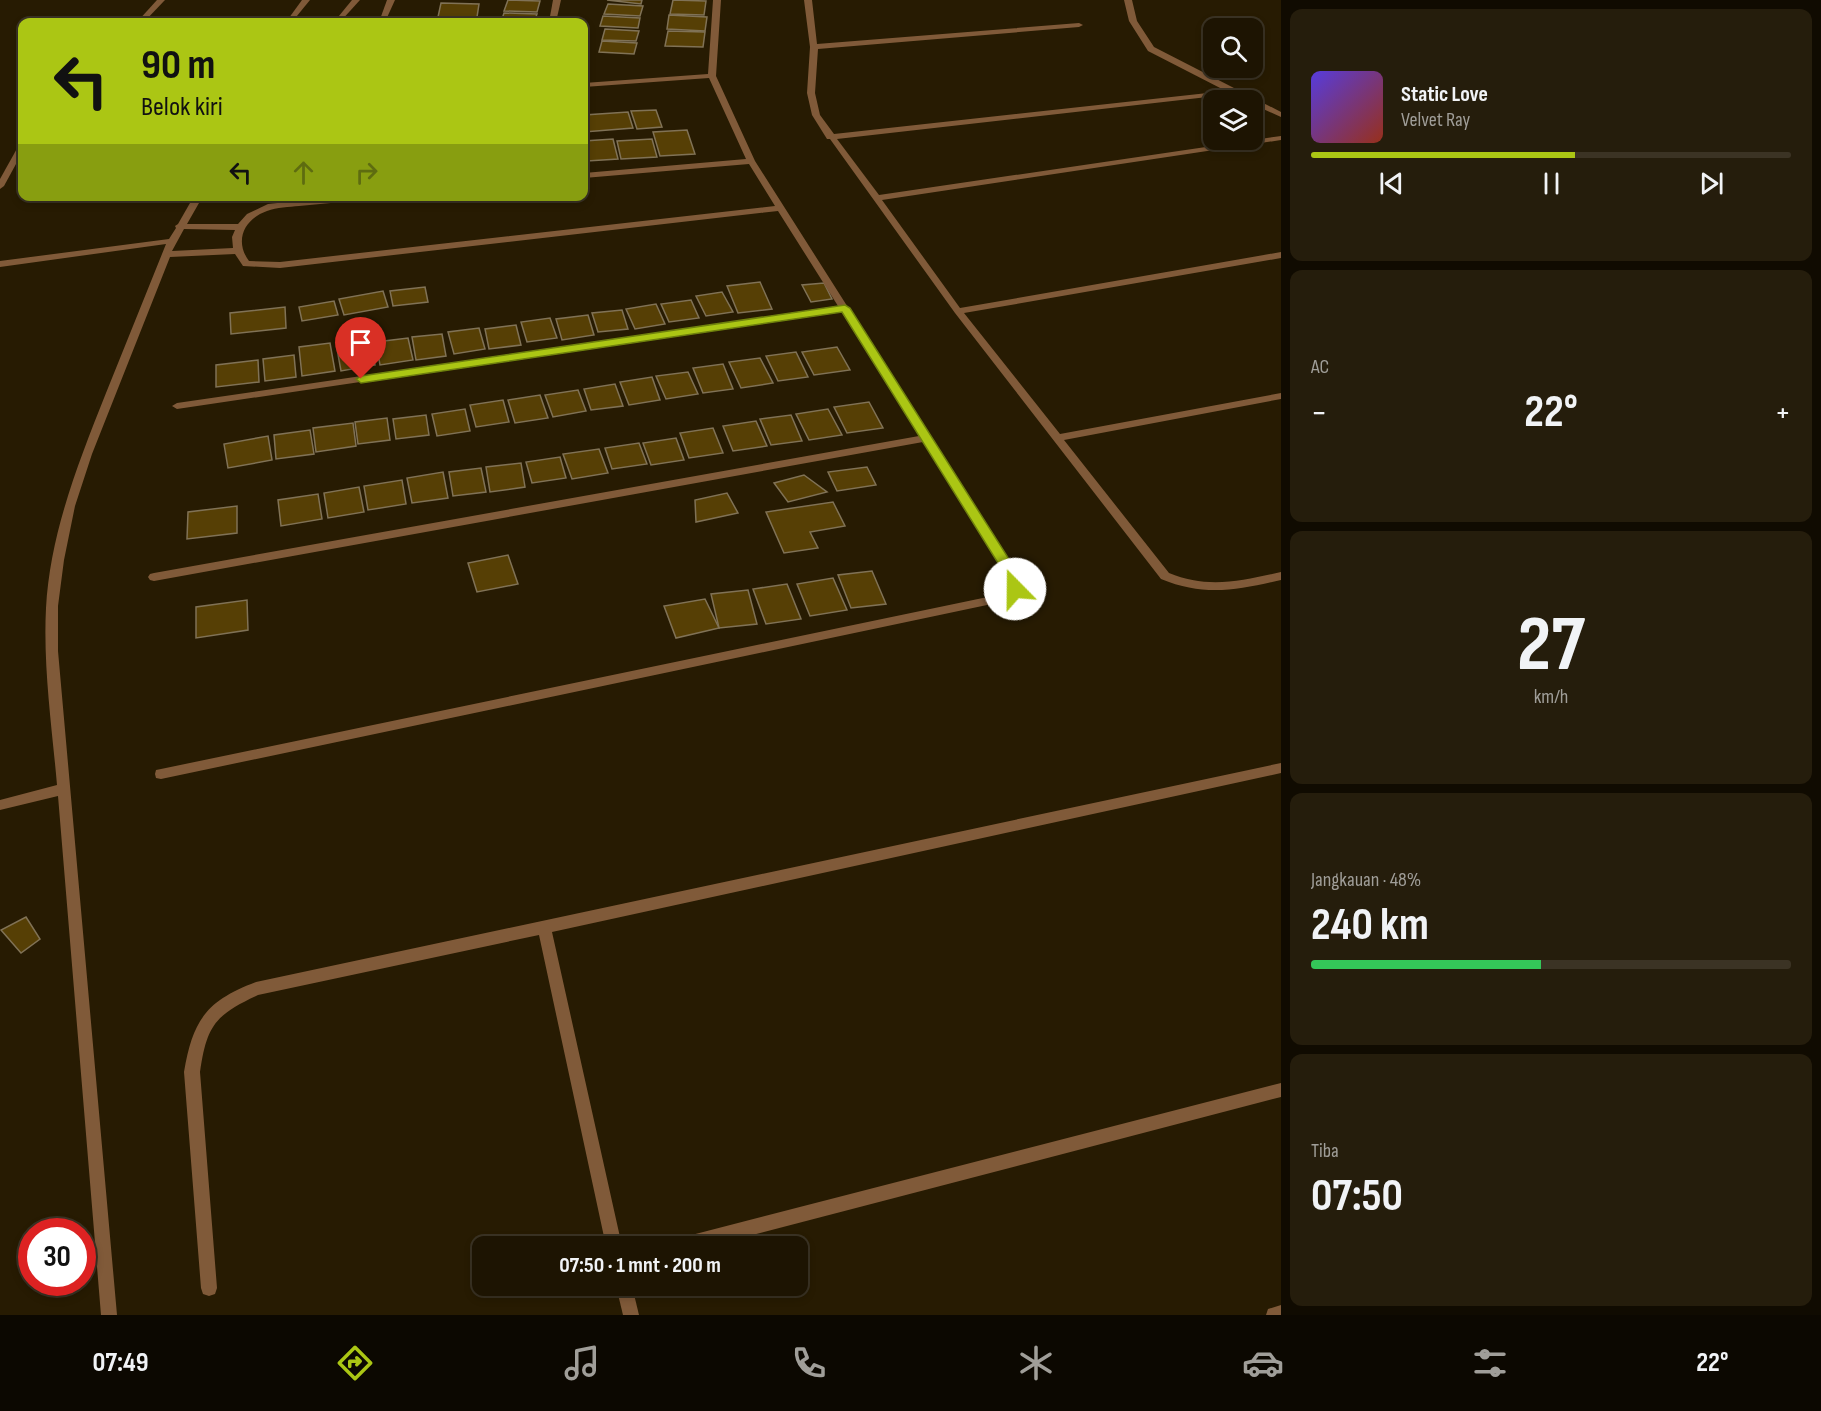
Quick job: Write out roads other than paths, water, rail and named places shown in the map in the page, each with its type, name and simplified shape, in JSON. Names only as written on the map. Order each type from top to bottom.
[{"type":"street","points":[[144,18],[161,0]]},
{"type":"street","points":[[292,18],[306,0]]},
{"type":"street","points":[[340,18],[356,0]]},
{"type":"street","points":[[384,18],[391,0]]},
{"type":"street","points":[[553,18],[557,0]]},
{"type":"street","points":[[161,774],[1006,597],[1015,589],[1014,579],[751,160],[712,76],[717,0]]},
{"type":"street","points":[[808,0],[814,47],[811,93],[816,115],[958,311],[1165,576],[1182,584],[1204,588],[1231,587],[1281,576]]},
{"type":"street","points":[[1128,0],[1133,21],[1151,49],[1230,90]]},
{"type":"street","points":[[814,47],[1078,25]]},
{"type":"street","points":[[588,85],[712,76]]},
{"type":"street","points":[[830,137],[1203,95]]},
{"type":"street","points":[[1263,107],[1281,116]]},
{"type":"street","points":[[878,198],[1281,138]]},
{"type":"street","points":[[0,186],[18,154]]},
{"type":"street","points":[[588,176],[751,160]]},
{"type":"street","points":[[109,1315],[51,651],[52,606],[58,560],[70,506],[87,454],[172,241],[179,226],[196,201]]},
{"type":"street","points":[[325,201],[268,207],[251,215],[239,227],[235,237],[237,251],[246,264],[280,265],[781,208]]},
{"type":"street","points":[[179,226],[239,227]]},
{"type":"street","points":[[0,264],[172,241]]},
{"type":"street","points":[[167,254],[237,251]]},
{"type":"street","points":[[958,311],[1281,255]]},
{"type":"street","points":[[177,406],[845,308]]},
{"type":"street","points":[[1056,438],[1281,396]]},
{"type":"street","points":[[153,577],[925,438]]},
{"type":"street","points":[[209,1288],[192,1072],[196,1044],[206,1022],[224,1004],[256,989],[1281,768]]},
{"type":"street","points":[[0,805],[64,789]]},
{"type":"street","points":[[544,928],[612,1236]]},
{"type":"street","points":[[719,1236],[1281,1090]]},
{"type":"street","points":[[626,1296],[631,1315]]},
{"type":"street","points":[[1274,1315],[1281,1313]]}]
